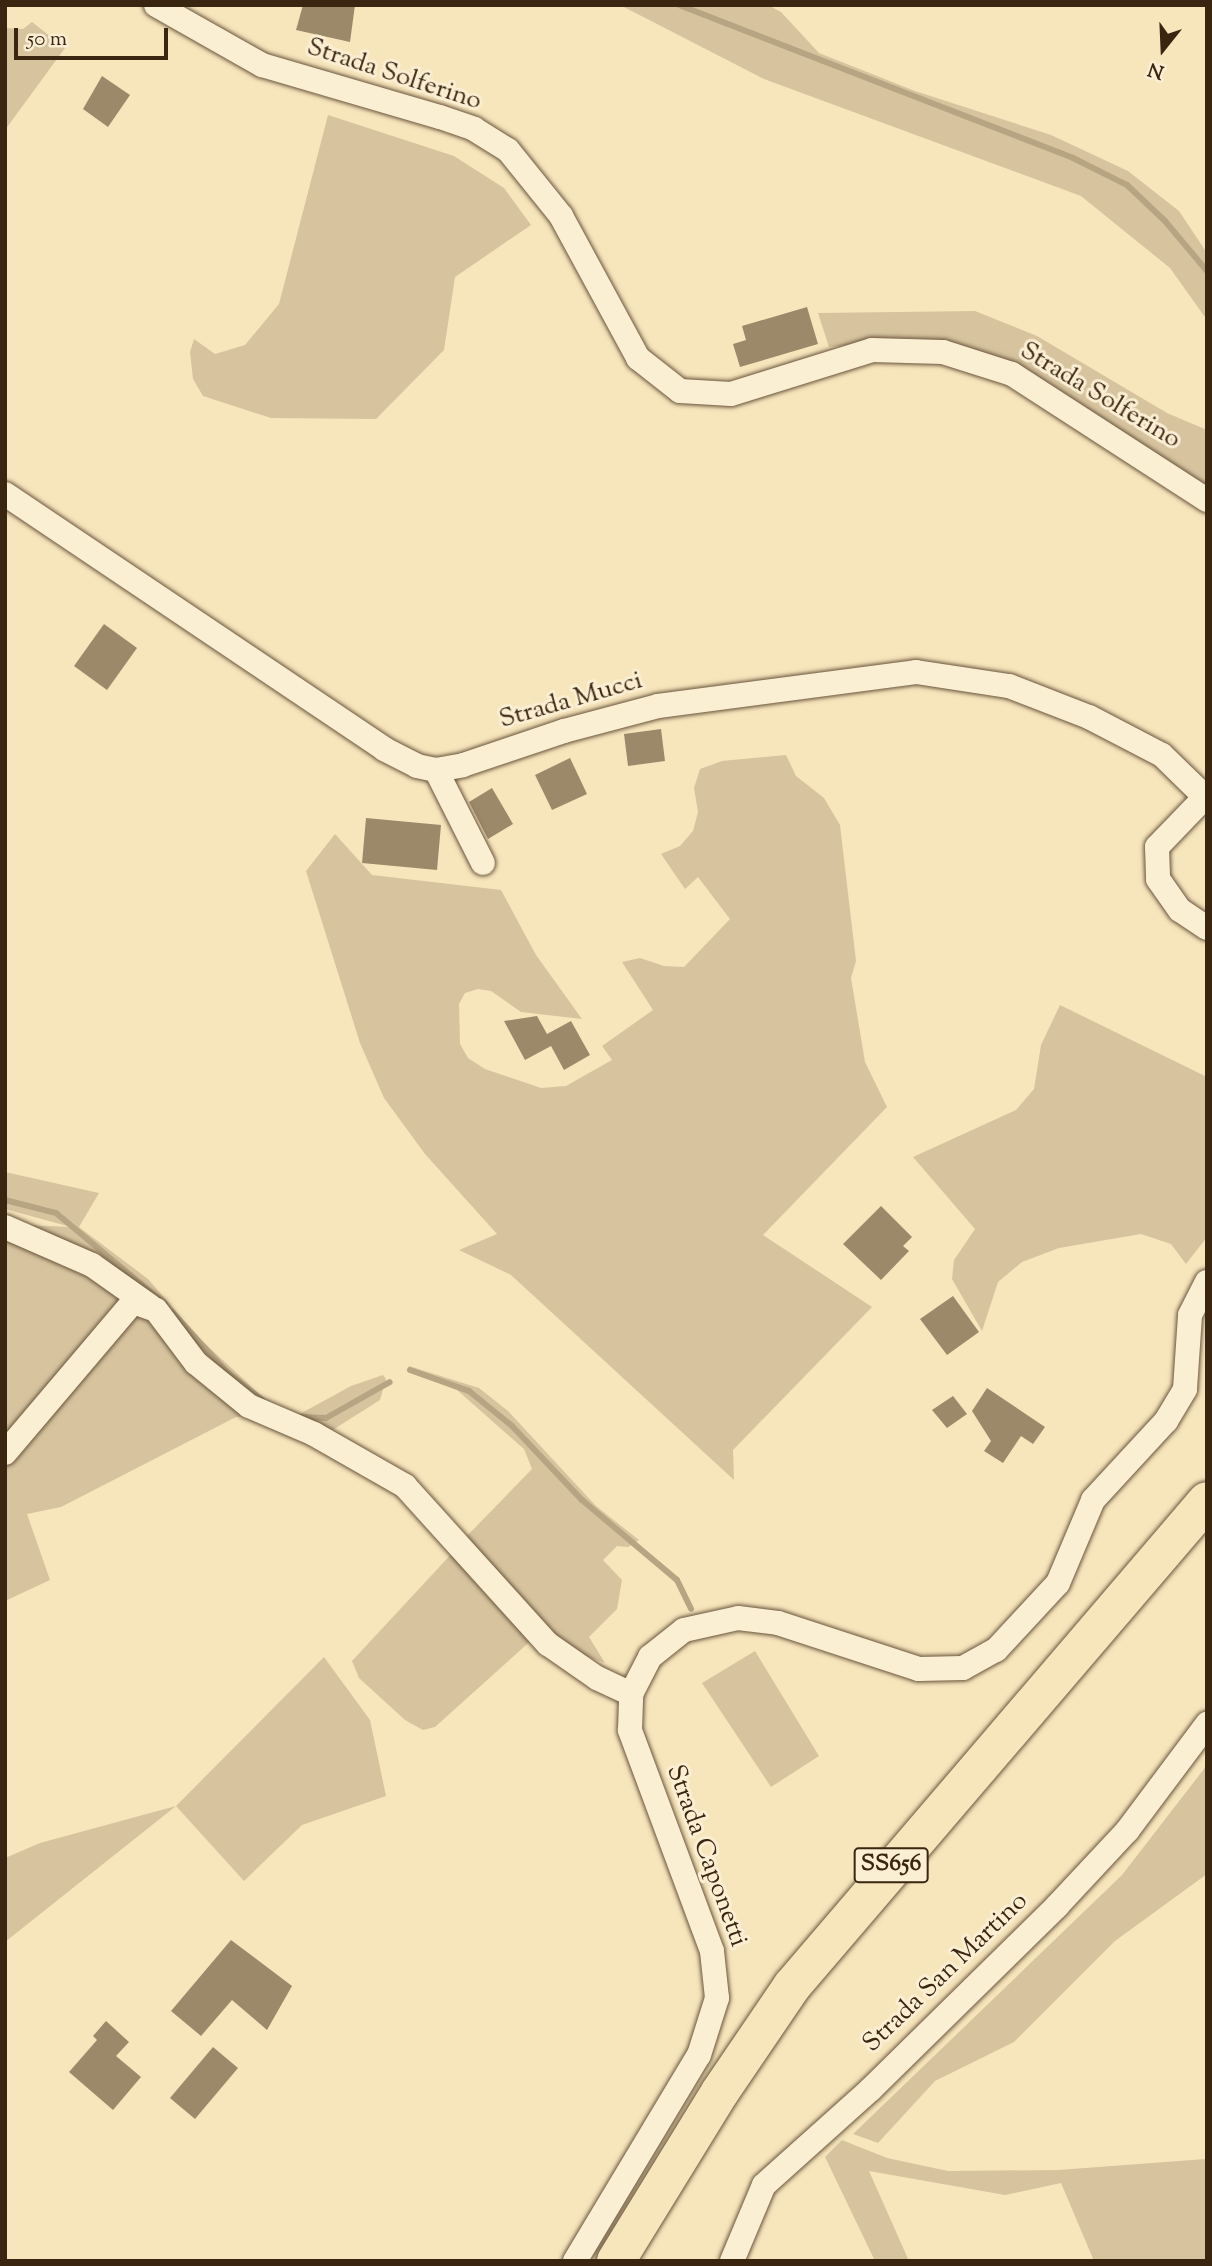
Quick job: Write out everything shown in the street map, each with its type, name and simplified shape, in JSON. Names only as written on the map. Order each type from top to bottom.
[{"type":"highway","name":"SS656","points":[[616,2261],[720,2091],[792,1986],[1207,1501]]},
{"type":"street","name":"Strada Solferino","points":[[156,5],[261,65],[440,117],[474,129],[508,150],[561,216],[638,358],[680,391],[731,394],[872,350],[943,352],[1012,374],[1207,500]]},
{"type":"street","points":[[5,494],[384,749],[417,766],[436,770],[483,863]]},
{"type":"street","name":"Strada Mucci","points":[[436,770],[659,706],[916,672],[1009,686],[1089,717],[1161,755],[1205,795]]},
{"type":"street","points":[[1205,795],[1157,847],[1158,879],[1180,910],[1207,928]]},
{"type":"street","points":[[5,1227],[92,1265],[156,1310],[196,1363],[249,1406],[314,1434],[405,1486],[548,1644],[597,1678],[631,1694],[650,1657],[684,1630],[738,1618],[778,1623],[919,1669],[963,1668],[996,1650],[1058,1583],[1093,1500],[1167,1421],[1185,1389],[1191,1315],[1207,1282]]},
{"type":"street","points":[[5,1453],[133,1302],[156,1310]]},
{"type":"street","name":"Strada Caponetti","points":[[575,2261],[699,2055],[717,1998],[712,1951],[630,1730],[631,1694]]},
{"type":"street","name":"Strada San Martino","points":[[732,2261],[764,2185],[871,2089],[1057,1906],[1136,1821],[1207,1724]]},
{"type":"shaded area","points":[[620,5],[768,5],[781,12],[819,53],[915,91],[1051,135],[1128,171],[1179,211],[1207,253],[1207,320],[1170,268],[1081,196],[764,79]]},
{"type":"shaded area","points":[[32,22],[65,48],[5,130],[5,28],[23,29]]},
{"type":"shaded area","points":[[328,115],[454,156],[504,188],[531,225],[455,277],[444,350],[376,419],[271,418],[203,396],[193,379],[190,352],[194,339],[215,354],[245,345],[279,304]]},
{"type":"shaded area","points":[[975,311],[1037,336],[1167,413],[1207,430],[1207,497],[1023,372],[971,348],[914,338],[829,347],[818,313]]},
{"type":"shaded area","points":[[786,755],[796,776],[824,798],[840,825],[856,961],[851,978],[865,1062],[887,1107],[763,1235],[872,1307],[733,1450],[734,1480],[511,1275],[459,1250],[497,1234],[425,1154],[384,1098],[360,1043],[306,871],[335,834],[372,875],[501,890],[536,955],[582,1019],[521,1012],[491,991],[478,989],[465,993],[459,1004],[460,1044],[468,1058],[485,1069],[541,1088],[566,1086],[612,1060],[602,1046],[653,1010],[622,962],[640,958],[664,966],[684,967],[730,919],[698,877],[685,889],[661,854],[680,846],[693,831],[698,812],[694,788],[700,769],[722,761]]},
{"type":"shaded area","points":[[1060,1005],[1207,1077],[1207,1237],[1186,1264],[1171,1244],[1141,1234],[1059,1248],[1022,1262],[998,1282],[982,1331],[952,1279],[954,1260],[975,1229],[913,1157],[1016,1110],[1034,1089],[1041,1045]]},
{"type":"shaded area","points":[[5,1172],[99,1193],[79,1227],[148,1279],[201,1340],[265,1399],[298,1415],[351,1386],[383,1375],[386,1379],[380,1400],[331,1431],[256,1416],[236,1417],[61,1507],[27,1514],[50,1580],[5,1601],[5,1224],[71,1227],[5,1209]]},
{"type":"shaded area","points":[[409,1366],[479,1388],[508,1411],[596,1506],[639,1540],[628,1547],[617,1546],[603,1560],[622,1580],[617,1609],[589,1637],[605,1663],[568,1649],[465,1538],[532,1469],[524,1449],[457,1390],[407,1370]]},
{"type":"shaded area","points":[[456,1549],[536,1636],[435,1727],[423,1730],[405,1720],[359,1678],[352,1661]]},
{"type":"shaded area","points":[[755,1651],[819,1756],[771,1787],[702,1683]]},
{"type":"shaded area","points":[[324,1657],[370,1720],[386,1796],[302,1825],[244,1881],[176,1806]]},
{"type":"shaded area","points":[[1207,1765],[1207,1874],[1115,1941],[1014,2042],[935,2081],[878,2143],[853,2134],[1122,1875]]},
{"type":"shaded area","points":[[176,1806],[5,1942],[5,1858],[40,1843]]},
{"type":"shaded area","points":[[842,2140],[887,2158],[948,2171],[1058,2170],[1206,2159],[1207,2261],[1094,2261],[1061,2183],[1005,2195],[869,2171],[909,2261],[875,2261],[825,2157]]},
{"type":"building","points":[[303,5],[355,5],[350,42],[296,30]]},
{"type":"building","points":[[102,76],[130,95],[108,127],[83,109]]},
{"type":"building","points":[[807,307],[818,344],[740,367],[733,344],[746,340],[742,326]]},
{"type":"building","points":[[104,624],[137,648],[107,690],[74,666]]},
{"type":"building","points":[[661,729],[665,761],[628,766],[624,734]]},
{"type":"building","points":[[570,758],[587,794],[552,810],[535,775]]},
{"type":"building","points":[[492,788],[513,824],[488,839],[469,802]]},
{"type":"building","points":[[366,818],[441,825],[437,870],[362,863]]},
{"type":"building","points":[[537,1016],[547,1034],[571,1021],[590,1055],[564,1070],[551,1046],[525,1060],[504,1021]]},
{"type":"building","points":[[881,1206],[912,1237],[903,1246],[909,1251],[881,1280],[843,1244]]},
{"type":"building","points":[[953,1296],[979,1332],[947,1355],[920,1319]]},
{"type":"building","points":[[987,1388],[1045,1427],[1033,1444],[1021,1436],[1003,1463],[984,1451],[991,1441],[972,1411]]},
{"type":"building","points":[[953,1396],[967,1414],[947,1428],[932,1410]]},
{"type":"building","points":[[231,1940],[292,1986],[267,2030],[232,2000],[201,2036],[171,2011]]},
{"type":"building","points":[[106,2021],[129,2042],[116,2056],[141,2077],[113,2110],[69,2072],[97,2040],[93,2036]]},
{"type":"building","points":[[213,2047],[238,2068],[195,2119],[170,2098]]},
{"type":"waterway","points":[[679,5],[1073,158],[1127,185],[1165,221],[1207,271]]},
{"type":"waterway","points":[[5,1200],[56,1213],[165,1304]]},
{"type":"waterway","points":[[172,1312],[227,1372],[262,1400]]},
{"type":"waterway","points":[[410,1370],[469,1391],[512,1426],[582,1500],[677,1580],[691,1609]]},
{"type":"waterway","points":[[300,1417],[326,1418],[390,1382]]}]
